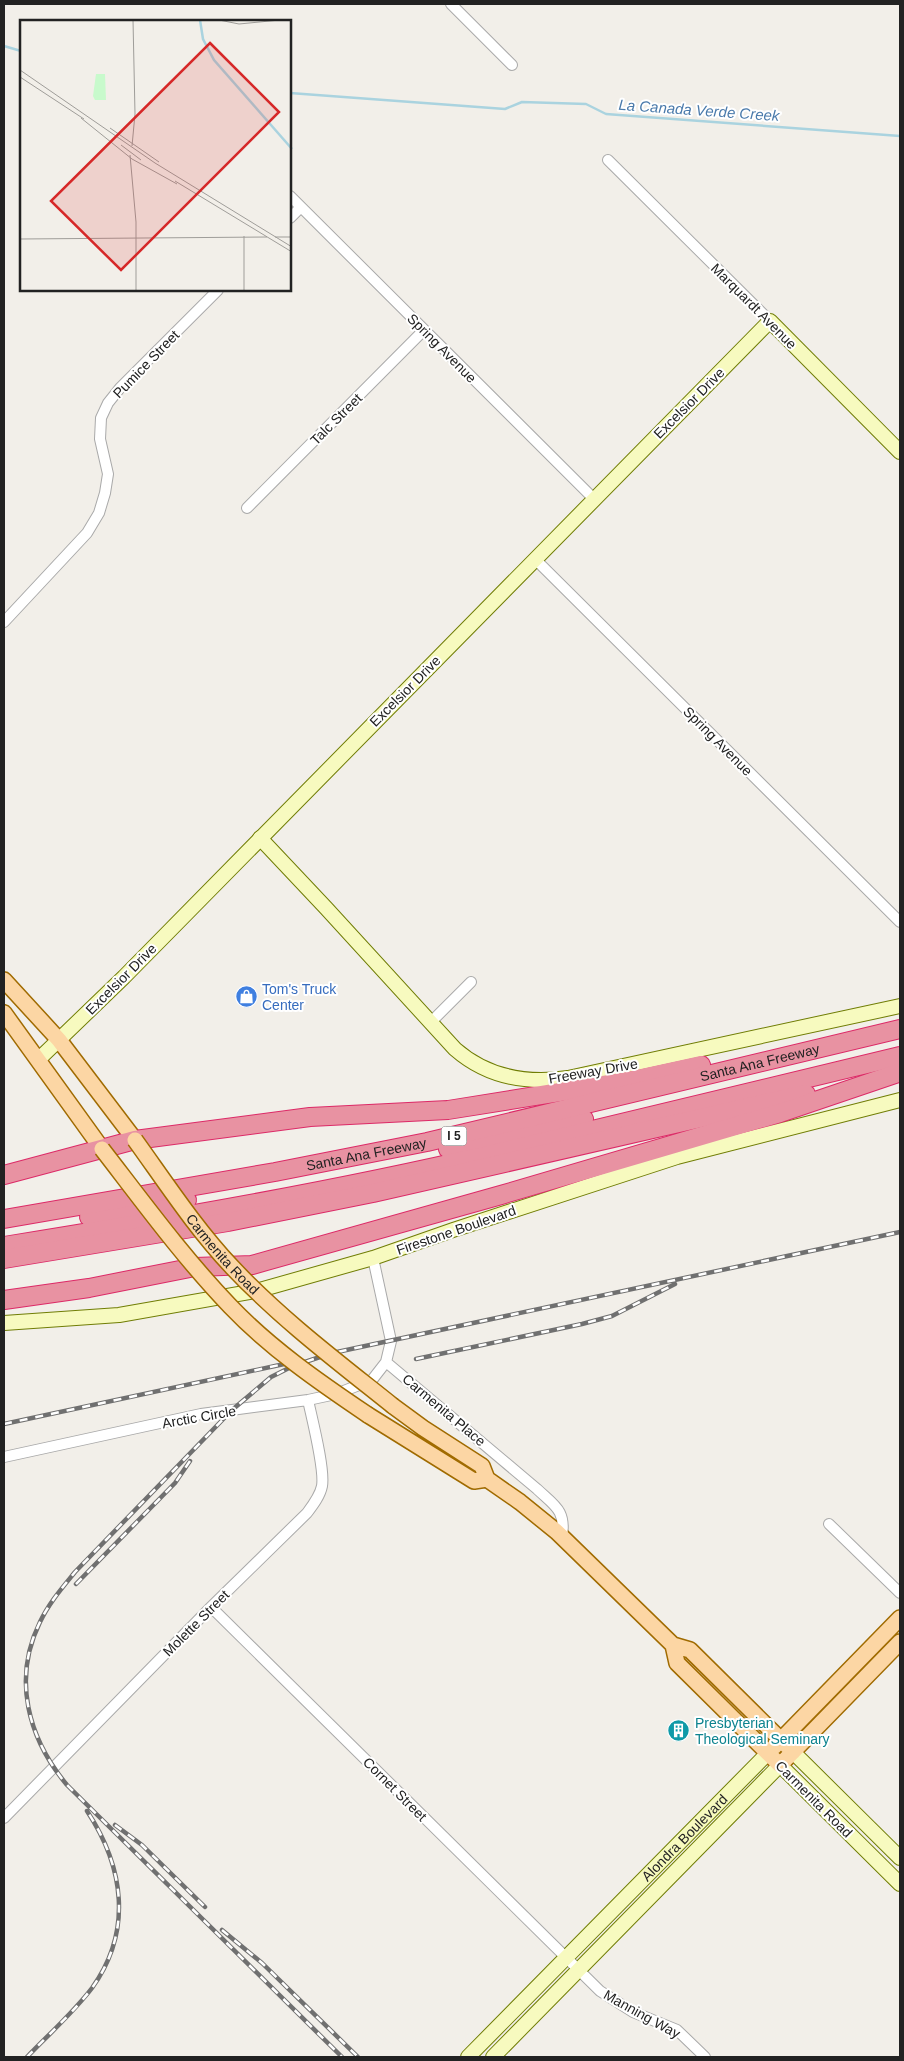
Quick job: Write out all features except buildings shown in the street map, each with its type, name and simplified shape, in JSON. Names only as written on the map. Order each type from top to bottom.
[{"type":"highway","points":[[4,1175],[135,1140],[310,1116],[448,1110],[628,1081],[778,1048],[900,1029]]},
{"type":"highway","name":"Santa Ana Freeway","points":[[4,1219],[275,1172],[427,1142],[900,1029]]},
{"type":"highway","points":[[4,1231],[242,1190],[481,1142],[900,1044]]},
{"type":"highway","points":[[6,1299],[89,1288],[195,1268],[252,1265],[780,1113],[900,1067]]},
{"type":"highway","points":[[4,1246],[226,1208],[363,1182],[900,1067]]},
{"type":"highway","points":[[4,1259],[228,1222],[373,1193],[900,1067]]},
{"type":"main road","name":"Carmenita Road","points":[[4,980],[58,1040],[108,1104],[191,1217],[231,1266],[302,1334],[393,1406],[482,1466],[487,1479],[520,1502],[562,1537],[674,1645],[690,1650],[793,1752]]},
{"type":"main road","name":"Carmenita Road","points":[[4,1013],[39,1059],[102,1149],[195,1268],[231,1307],[273,1346],[320,1382],[474,1481],[487,1479]]},
{"type":"main road","name":"Alondra Boulevard","points":[[768,1753],[900,1618]]},
{"type":"main road","name":"Alondra Boulevard","points":[[780,1765],[900,1642]]},
{"type":"main road","name":"Carmenita Road","points":[[674,1645],[677,1663],[780,1765]]},
{"type":"street","points":[[451,4],[512,65]]},
{"type":"street","name":"Marquardt Avenue","points":[[608,160],[900,452]]},
{"type":"street","name":"Spring Avenue","points":[[291,197],[594,499]]},
{"type":"street","points":[[291,217],[301,207]]},
{"type":"street","name":"Pumice Street","points":[[6,616],[84,537],[99,513],[106,493],[108,474],[100,439],[102,418],[108,403],[120,388],[217,291]]},
{"type":"street","name":"Excelsior Drive","points":[[39,1059],[106,994],[770,321]]},
{"type":"street","name":"Talc Street","points":[[247,508],[424,330]]},
{"type":"street","name":"Spring Avenue","points":[[535,559],[900,922]]},
{"type":"street","name":"Freeway Drive","points":[[260,838],[455,1050],[480,1066],[519,1079],[548,1081],[900,1006]]},
{"type":"street","points":[[430,1023],[471,982]]},
{"type":"street","name":"Firestone Boulevard","points":[[4,1323],[119,1315],[200,1302],[265,1288],[373,1258],[677,1157],[900,1100]]},
{"type":"street","points":[[373,1258],[391,1341],[386,1362]]},
{"type":"street","name":"Arctic Circle","points":[[4,1457],[201,1414],[308,1400],[336,1394],[372,1380],[386,1362]]},
{"type":"street","name":"Carmenita Place","points":[[386,1362],[554,1505],[564,1518],[562,1537]]},
{"type":"street","name":"Molette Street","points":[[4,1818],[306,1514],[316,1500],[322,1486],[322,1470],[308,1400]]},
{"type":"street","points":[[828,1524],[900,1593]]},
{"type":"street","name":"Cornet Street","points":[[211,1608],[579,1970]]},
{"type":"street","name":"Carmenita Road","points":[[793,1752],[900,1858]]},
{"type":"street","name":"Alondra Boulevard","points":[[468,2057],[768,1753]]},
{"type":"street","name":"Alondra Boulevard","points":[[493,2057],[780,1765]]},
{"type":"street","name":"Carmenita Road","points":[[780,1765],[900,1884]]},
{"type":"street","name":"Manning Way","points":[[579,1970],[613,2001],[633,2012],[677,2030],[704,2057]]},
{"type":"waterway","name":"La Canada Verde Creek","points":[[4,46],[20,51]]},
{"type":"waterway","name":"La Canada Verde Creek","points":[[291,93],[505,109],[522,102],[586,104],[606,114],[900,136]]},
{"type":"railway","points":[[323,1355],[900,1232]]},
{"type":"railway","points":[[416,1359],[612,1316],[675,1284]]},
{"type":"railway","points":[[329,1354],[293,1366],[271,1377],[232,1410],[75,1572],[52,1602],[40,1622],[32,1643],[27,1665],[26,1686],[28,1707],[42,1748],[53,1767],[67,1785],[342,2057]]},
{"type":"railway","points":[[4,1424],[289,1363]]},
{"type":"railway","points":[[76,1584],[175,1483],[190,1461]]},
{"type":"railway","points":[[27,2057],[69,2015],[92,1988],[105,1966],[114,1944],[118,1922],[119,1899],[116,1877],[100,1832],[87,1811]]},
{"type":"railway","points":[[115,1825],[142,1845],[205,1907]]},
{"type":"railway","points":[[222,1930],[262,1963],[358,2057]]},
{"type":"place","name":"Tom's Truck Center","points":[[246,997]]},
{"type":"place","name":"Presbyterian Theological Seminary","points":[[679,1731]]}]
